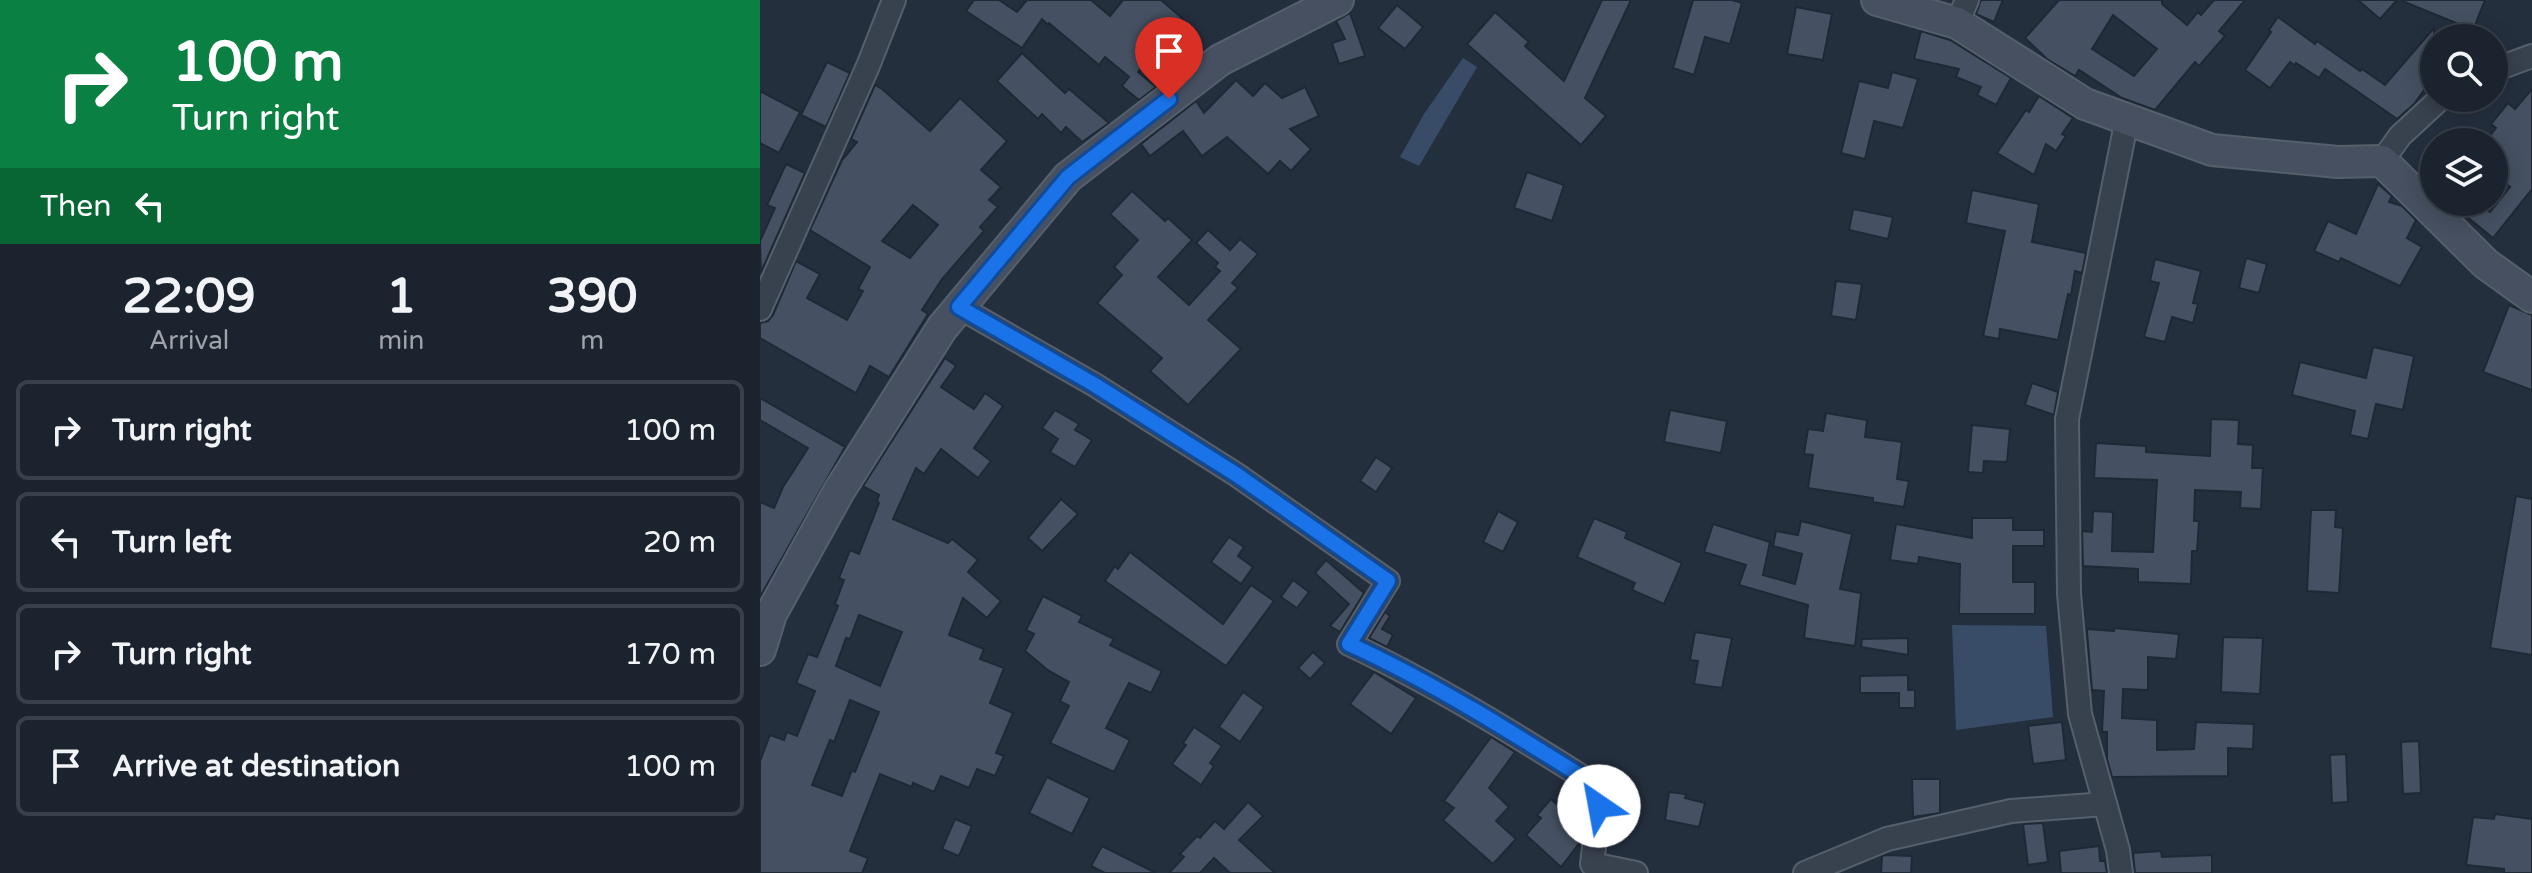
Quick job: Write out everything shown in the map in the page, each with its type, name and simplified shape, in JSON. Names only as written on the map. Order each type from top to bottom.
[{"type":"main road","points":[[760,650],[771,614],[839,491],[942,328],[1068,177],[1220,60],[1338,0]]},
{"type":"main road","points":[[1877,0],[1962,12],[2085,104],[2212,150],[2338,162],[2382,161],[2486,264],[2532,297]]},
{"type":"street","points":[[760,309],[868,66],[894,0]]},
{"type":"street","points":[[2508,65],[2532,56]]},
{"type":"street","points":[[2382,161],[2400,136],[2426,112]]},
{"type":"street","points":[[2121,873],[2118,850],[2080,714],[2069,594],[2067,419],[2127,119]]},
{"type":"street","points":[[959,307],[1095,385],[1224,467],[1388,581],[1349,644],[1397,666],[1592,783],[1599,806],[1592,864],[1636,873]]},
{"type":"street","points":[[1805,873],[1887,839],[2011,811],[2105,804]]},
{"type":"water","points":[[1463,58],[1477,67],[1419,166],[1400,157],[1424,114]]},
{"type":"water","points":[[1952,625],[2046,626],[2053,717],[1956,730]]},
{"type":"building","points":[[974,0],[999,0],[1017,12],[1027,0],[1091,0],[1110,16],[1123,0],[1161,0],[1183,19],[1138,72],[1156,87],[1139,100],[1122,86],[1129,77],[1105,57],[1099,65],[1049,23],[1042,19],[1022,48],[966,11]]},
{"type":"building","points":[[1602,0],[1631,0],[1585,98],[1606,116],[1581,145],[1467,44],[1495,12],[1529,42],[1525,46],[1564,81]]},
{"type":"building","points":[[1693,0],[1742,3],[1730,44],[1705,37],[1694,75],[1673,68]]},
{"type":"building","points":[[1981,0],[2003,0],[1994,22],[1976,14]]},
{"type":"building","points":[[2059,0],[2162,0],[2162,4],[2187,25],[2214,0],[2245,0],[2219,31],[2225,36],[2199,66],[2195,62],[2155,110],[2122,98],[2079,70],[2075,76],[2047,59],[2025,38]],"holes":[[[2113,15],[2157,49],[2134,76],[2092,49]]]},
{"type":"building","points":[[2358,0],[2397,0],[2380,19]]},
{"type":"building","points":[[2400,0],[2485,0],[2475,24],[2458,24]]},
{"type":"building","points":[[1397,5],[1423,27],[1405,49],[1378,28]]},
{"type":"building","points":[[1796,7],[1832,14],[1823,60],[1787,54]]},
{"type":"building","points":[[1350,13],[1365,56],[1339,64],[1332,43],[1345,39],[1336,21]]},
{"type":"building","points":[[2278,17],[2315,44],[2317,41],[2385,85],[2420,44],[2420,96],[2397,119],[2325,69],[2319,78],[2290,62],[2270,88],[2245,70],[2271,32],[2269,30]]},
{"type":"building","points":[[1921,31],[1950,40],[2011,78],[1996,105],[1977,95],[1981,87],[1956,77],[1959,69],[1914,59]]},
{"type":"building","points":[[1022,53],[1065,93],[1069,89],[1109,123],[1082,142],[1066,127],[1061,133],[1042,114],[1038,119],[997,81]]},
{"type":"building","points":[[827,62],[850,73],[826,127],[801,115]]},
{"type":"building","points":[[1892,72],[1918,79],[1903,128],[1874,121],[1865,159],[1841,153],[1859,81],[1888,88]]},
{"type":"building","points":[[1236,80],[1253,96],[1265,83],[1282,98],[1305,87],[1319,116],[1290,129],[1311,149],[1291,171],[1280,161],[1268,174],[1227,137],[1202,156],[1183,131],[1150,156],[1141,144],[1196,101],[1204,113]]},
{"type":"building","points":[[875,85],[930,131],[960,98],[1007,141],[981,170],[1001,187],[989,200],[998,207],[980,227],[984,231],[942,279],[922,310],[928,314],[889,377],[870,366],[856,393],[760,338],[760,323],[768,321],[773,315],[796,261],[820,274],[807,298],[847,320],[863,291],[858,289],[870,267],[810,230],[842,160],[857,142],[851,139]],"holes":[[[913,205],[938,225],[910,258],[882,241]]]},
{"type":"building","points":[[2532,89],[2532,189],[2493,238],[2466,216],[2508,216],[2508,128],[2496,128],[2491,124],[2501,112],[2508,112],[2508,103],[2515,109]]},
{"type":"building","points":[[760,91],[800,112],[779,153],[760,143]]},
{"type":"building","points":[[2039,96],[2073,118],[2062,134],[2066,136],[2056,151],[2046,144],[2034,175],[1997,153]]},
{"type":"building","points":[[786,164],[805,173],[761,272],[760,241],[775,208],[767,205]]},
{"type":"building","points":[[1527,172],[1564,185],[1552,221],[1514,208]]},
{"type":"building","points":[[2378,184],[2392,196],[2389,202],[2402,206],[2416,220],[2407,238],[2422,247],[2400,286],[2341,258],[2339,262],[2314,251],[2328,221],[2356,234]]},
{"type":"building","points":[[1972,190],[2039,204],[2032,242],[2086,253],[2082,273],[2075,271],[2058,340],[2000,329],[1999,339],[1983,336],[2005,231],[1966,223]]},
{"type":"building","points":[[1132,191],[1192,240],[1158,277],[1189,305],[1220,271],[1215,267],[1218,263],[1196,243],[1208,230],[1230,250],[1240,239],[1258,254],[1232,283],[1238,288],[1208,320],[1241,349],[1188,405],[1150,371],[1162,358],[1097,303],[1122,275],[1114,267],[1138,240],[1110,214]]},
{"type":"building","points":[[1853,209],[1893,217],[1888,239],[1849,230]]},
{"type":"building","points":[[2246,258],[2267,264],[2259,293],[2239,288]]},
{"type":"building","points":[[2155,259],[2201,271],[2193,303],[2198,304],[2193,323],[2172,317],[2165,342],[2144,337],[2159,283],[2150,281]]},
{"type":"building","points":[[1836,281],[1862,284],[1856,320],[1831,316]]},
{"type":"building","points":[[2509,305],[2532,315],[2532,390],[2483,372]]},
{"type":"building","points":[[2373,347],[2414,356],[2403,410],[2376,404],[2368,439],[2350,435],[2355,411],[2292,395],[2300,362],[2366,378]]},
{"type":"building","points":[[945,358],[956,366],[941,387],[974,409],[985,393],[1003,406],[974,448],[991,461],[978,478],[941,449],[924,474],[916,468],[893,519],[948,543],[952,539],[978,560],[968,572],[1001,601],[987,618],[963,598],[949,635],[984,649],[980,659],[1004,668],[990,703],[1013,713],[996,753],[1004,756],[995,776],[977,769],[969,788],[941,776],[934,792],[880,774],[850,851],[868,858],[862,873],[760,873],[760,761],[770,735],[784,740],[787,732],[797,736],[815,691],[796,683],[808,654],[817,657],[838,606],[835,604],[844,580],[839,578],[850,550],[859,554],[879,503],[879,495],[863,486]],"holes":[[[859,615],[902,632],[880,686],[836,666]],[[850,700],[879,712],[842,796],[812,785],[830,740],[834,742]]]},
{"type":"building","points":[[2032,383],[2058,392],[2054,415],[2025,405]]},
{"type":"building","points":[[760,398],[845,447],[760,597],[760,502],[774,508],[783,487],[808,448],[760,420]]},
{"type":"building","points":[[1055,410],[1079,424],[1075,430],[1092,440],[1075,467],[1050,452],[1058,439],[1042,428]]},
{"type":"building","points":[[1670,410],[1727,421],[1721,453],[1664,442]]},
{"type":"building","points":[[1826,413],[1867,420],[1865,437],[1902,442],[1897,479],[1909,481],[1904,507],[1873,502],[1873,498],[1808,488],[1813,455],[1804,454],[1808,429],[1823,431]]},
{"type":"building","points":[[2211,419],[2239,420],[2238,444],[2253,445],[2252,468],[2263,468],[2261,509],[2240,508],[2241,492],[2195,490],[2194,521],[2199,521],[2197,551],[2192,551],[2191,584],[2138,582],[2138,569],[2083,566],[2082,531],[2092,532],[2093,511],[2113,512],[2112,551],[2153,552],[2157,480],[2094,478],[2096,443],[2146,446],[2146,452],[2210,456]]},
{"type":"building","points":[[1972,425],[2010,429],[2007,462],[1984,461],[1983,473],[1968,472]]},
{"type":"building","points":[[1376,457],[1392,468],[1376,492],[1360,481]]},
{"type":"building","points":[[2516,496],[2532,499],[2532,655],[2490,648]]},
{"type":"building","points":[[1061,499],[1078,514],[1042,551],[1028,538]]},
{"type":"building","points":[[2311,510],[2336,510],[2335,527],[2343,528],[2339,593],[2307,591]]},
{"type":"building","points":[[1498,511],[1518,522],[1503,552],[1483,542]]},
{"type":"building","points":[[1594,518],[1627,532],[1625,538],[1682,563],[1664,604],[1632,590],[1635,583],[1577,557]]},
{"type":"building","points":[[1972,518],[2013,518],[2013,530],[2044,530],[2044,546],[2013,546],[2013,582],[2035,582],[2035,614],[1959,614],[1960,564],[1919,557],[1918,564],[1890,560],[1896,524],[1972,538]]},
{"type":"building","points":[[1801,521],[1852,534],[1840,589],[1861,593],[1855,646],[1804,638],[1808,605],[1739,585],[1746,565],[1704,552],[1713,524],[1770,542],[1763,575],[1795,584],[1802,554],[1773,546],[1776,531],[1798,535]]},
{"type":"building","points":[[1229,537],[1244,547],[1238,556],[1253,567],[1241,584],[1211,562]]},
{"type":"building","points":[[1130,552],[1223,624],[1251,585],[1274,601],[1226,666],[1105,581]]},
{"type":"building","points":[[1326,560],[1364,593],[1340,632],[1330,626],[1349,604],[1315,573]]},
{"type":"building","points":[[1293,580],[1309,592],[1297,608],[1281,597]]},
{"type":"building","points":[[1043,596],[1082,616],[1079,622],[1114,639],[1110,645],[1162,671],[1151,693],[1129,683],[1106,728],[1130,740],[1114,772],[1050,743],[1069,706],[1060,701],[1069,682],[1049,671],[1025,651],[1034,634],[1026,630]]},
{"type":"building","points":[[1385,612],[1390,616],[1382,629],[1393,635],[1387,647],[1369,638]]},
{"type":"building","points":[[2114,628],[2179,634],[2176,659],[2148,657],[2148,690],[2123,689],[2122,718],[2157,720],[2157,750],[2194,749],[2196,722],[2254,724],[2253,749],[2228,748],[2228,776],[2112,777],[2107,759],[2107,732],[2102,732],[2104,691],[2092,690],[2087,629],[2114,631]]},
{"type":"building","points":[[1695,632],[1732,638],[1722,688],[1694,684],[1698,661],[1690,660]]},
{"type":"building","points":[[2223,637],[2263,638],[2260,694],[2221,692]]},
{"type":"building","points":[[1908,638],[1908,655],[1861,647],[1862,639]]},
{"type":"building","points":[[1313,652],[1325,663],[1310,679],[1298,668]]},
{"type":"building","points":[[1374,672],[1416,698],[1391,734],[1350,704]]},
{"type":"building","points":[[1908,675],[1908,690],[1915,690],[1915,708],[1899,708],[1899,693],[1860,693],[1860,676]]},
{"type":"building","points":[[1243,692],[1264,707],[1240,742],[1219,727]]},
{"type":"building","points":[[2062,722],[2066,760],[2033,764],[2028,726]]},
{"type":"building","points":[[1194,727],[1222,746],[1210,763],[1214,766],[1201,785],[1172,764]]},
{"type":"building","points":[[1491,737],[1515,752],[1489,788],[1509,807],[1496,821],[1516,839],[1493,864],[1443,820],[1454,808],[1444,801]]},
{"type":"building","points":[[2419,741],[2421,793],[2403,794],[2401,742]]},
{"type":"building","points":[[2346,754],[2348,802],[2332,803],[2330,755]]},
{"type":"building","points":[[1047,777],[1090,798],[1072,834],[1029,813]]},
{"type":"building","points":[[1912,779],[1940,779],[1940,813],[1913,817]]},
{"type":"building","points":[[1669,792],[1686,794],[1685,798],[1705,803],[1699,827],[1665,820]]},
{"type":"building","points":[[1551,799],[1582,828],[1581,841],[1561,867],[1526,835],[1541,818],[1537,815]]},
{"type":"building","points":[[1248,802],[1263,816],[1239,840],[1275,873],[1230,873],[1214,858],[1200,873],[1169,873],[1184,857],[1180,854],[1197,836],[1200,838],[1215,821],[1224,829]]},
{"type":"building","points":[[2495,814],[2532,819],[2532,873],[2504,873],[2504,869],[2466,865],[2473,817],[2494,819]]},
{"type":"building","points":[[955,819],[972,826],[959,856],[942,849]]},
{"type":"building","points":[[2043,823],[2048,862],[2028,865],[2023,824]]},
{"type":"building","points":[[1102,846],[1156,873],[1105,873],[1091,866]]},
{"type":"building","points":[[2099,846],[2100,861],[2105,861],[2107,873],[2061,873],[2059,851]]},
{"type":"building","points":[[2161,851],[2162,857],[2212,855],[2212,873],[2135,873],[2133,853]]},
{"type":"building","points":[[1882,856],[1912,856],[1911,873],[1881,873]]},
{"type":"route","points":[[1169,99],[1068,177],[959,307],[1095,385],[1237,475],[1388,581],[1349,644],[1397,666],[1488,718],[1592,783],[1599,806]]}]
